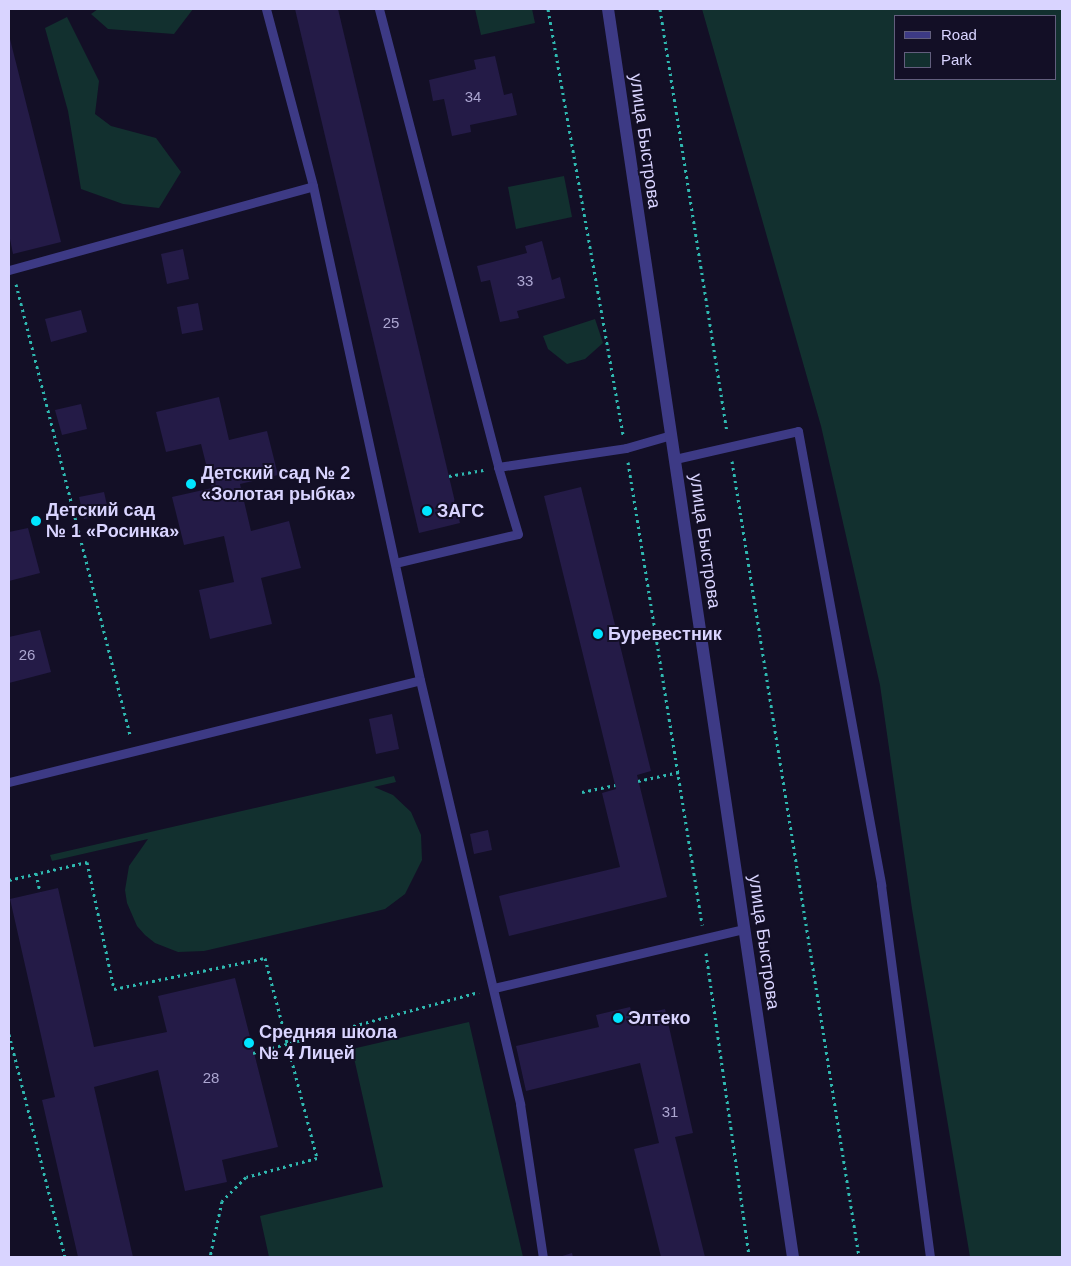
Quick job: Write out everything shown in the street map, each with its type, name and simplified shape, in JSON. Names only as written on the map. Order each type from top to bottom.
[{"type":"street","name":"улица Быстрова","points":[[608,9],[793,1257]]},
{"type":"lane","points":[[266,9],[313,186],[420,680],[520,1104],[543,1257]]},
{"type":"lane","points":[[379,9],[498,466],[518,534],[395,563]]},
{"type":"lane","points":[[10,270],[313,186]]},
{"type":"lane","points":[[675,459],[798,432],[881,885],[930,1257]]},
{"type":"lane","points":[[498,466],[626,448],[671,435]]},
{"type":"lane","points":[[9,782],[134,753],[420,680]]},
{"type":"lane","points":[[494,988],[744,929]]},
{"type":"path","points":[[548,9],[626,448],[679,772],[749,1257]]},
{"type":"path","points":[[660,9],[859,1257]]},
{"type":"path","points":[[10,270],[134,753]]},
{"type":"path","points":[[449,476],[479,470]]},
{"type":"path","points":[[638,781],[679,772]]},
{"type":"path","points":[[582,792],[615,785]]},
{"type":"path","points":[[9,880],[87,862],[114,989],[265,958],[317,1158],[246,1177],[222,1201],[210,1257]]},
{"type":"path","points":[[36,874],[40,892]]},
{"type":"path","points":[[253,1053],[494,988]]},
{"type":"path","points":[[9,1034],[65,1257]]},
{"type":"green space","points":[[98,9],[193,9],[174,34],[108,29],[91,14]]},
{"type":"green space","points":[[475,9],[532,9],[535,23],[481,35]]},
{"type":"green space","points":[[702,9],[1062,9],[1062,1257],[970,1257],[912,909],[880,685],[821,426]]},
{"type":"green space","points":[[67,17],[99,81],[95,114],[111,126],[156,138],[181,172],[159,208],[123,204],[81,189],[68,111],[45,28]]},
{"type":"green space","points":[[564,176],[572,217],[516,229],[508,187]]},
{"type":"green space","points":[[595,319],[603,343],[585,359],[567,364],[548,349],[543,336]]},
{"type":"green space","points":[[394,776],[396,782],[374,787],[393,795],[411,812],[421,835],[422,860],[405,894],[385,909],[204,951],[178,952],[155,943],[137,926],[127,903],[125,890],[129,866],[148,839],[52,861],[50,855]]},
{"type":"green space","points":[[469,1022],[523,1257],[269,1257],[260,1216],[383,1187],[352,1049]]},
{"type":"building","points":[[295,9],[338,9],[460,523],[419,533]]},
{"type":"building","points":[[9,35],[61,242],[13,254],[9,234]]},
{"type":"building","points":[[495,56],[504,95],[512,93],[517,115],[470,125],[471,132],[452,136],[444,99],[433,101],[429,80],[476,69],[474,60]]},
{"type":"building","points":[[542,241],[552,280],[560,277],[565,298],[517,311],[519,318],[500,322],[490,280],[481,282],[477,266],[527,253],[525,246]]},
{"type":"building","points":[[183,249],[189,279],[167,284],[161,254]]},
{"type":"building","points":[[198,303],[203,330],[182,334],[177,307]]},
{"type":"building","points":[[81,310],[87,332],[51,342],[45,319]]},
{"type":"building","points":[[219,397],[229,440],[267,431],[278,475],[240,484],[251,531],[289,521],[301,568],[261,578],[272,624],[210,639],[199,590],[234,582],[224,536],[184,545],[172,497],[212,488],[201,444],[166,452],[156,412]]},
{"type":"building","points":[[81,404],[87,429],[62,435],[55,410]]},
{"type":"building","name":"Буревестник","points":[[581,487],[651,771],[637,775],[667,897],[509,936],[499,896],[620,867],[602,793],[616,789],[544,496]]},
{"type":"building","points":[[104,492],[109,514],[84,519],[79,497]]},
{"type":"building","points":[[28,528],[40,573],[9,581],[9,532]]},
{"type":"building","points":[[40,630],[51,672],[9,683],[9,637]]},
{"type":"building","points":[[392,714],[399,749],[376,754],[369,719]]},
{"type":"building","points":[[488,830],[492,850],[474,854],[470,834]]},
{"type":"building","points":[[58,888],[94,1047],[167,1032],[158,996],[235,978],[278,1147],[222,1160],[227,1182],[185,1191],[158,1070],[94,1087],[133,1257],[78,1257],[42,1100],[55,1097],[10,899]]},
{"type":"building","points":[[630,1007],[633,1017],[665,1009],[693,1133],[675,1137],[705,1257],[661,1257],[634,1149],[659,1143],[640,1063],[526,1091],[516,1046],[599,1027],[596,1015]]},
{"type":"building","points":[[572,1253],[573,1257],[559,1257]]},
{"type":"place","name":"Детский сад № 2 «Золотая рыбка»","points":[[191,484]]},
{"type":"place","name":"ЗАГС","points":[[427,511]]},
{"type":"place","name":"Детский сад № 1 «Росинка»","points":[[36,521]]},
{"type":"place","name":"Буревестник","points":[[598,634]]},
{"type":"place","name":"Элтеко","points":[[618,1018]]},
{"type":"place","name":"Средняя школа № 4 Лицей","points":[[249,1043]]}]
